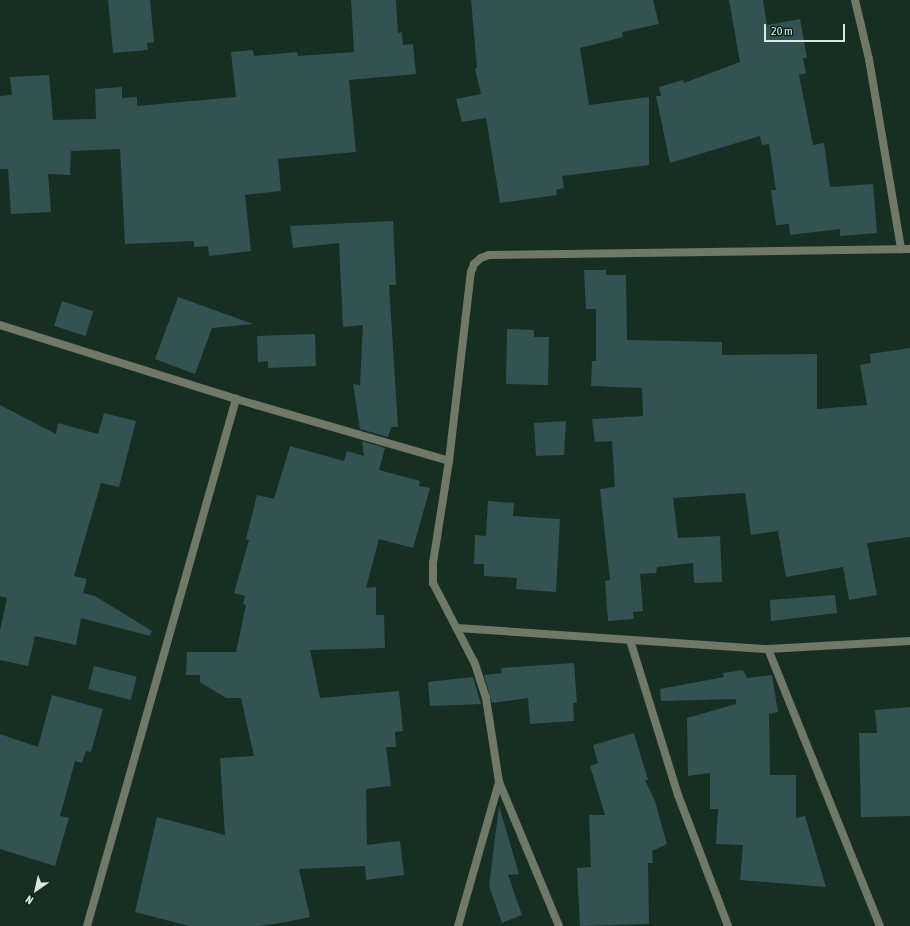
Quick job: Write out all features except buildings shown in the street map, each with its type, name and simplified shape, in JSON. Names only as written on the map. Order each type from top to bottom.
[{"type":"street","points":[[855,0],[869,59],[901,249]]},
{"type":"street","points":[[559,926],[499,782],[486,698],[474,662],[433,583],[433,563],[449,462],[471,272],[480,258],[489,255],[910,249]]},
{"type":"street","points":[[0,325],[236,399],[449,462]]},
{"type":"street","points":[[87,926],[236,399]]},
{"type":"street","points":[[457,628],[768,649],[910,641]]},
{"type":"street","points":[[630,640],[678,795],[728,926]]},
{"type":"street","points":[[768,649],[880,926]]},
{"type":"street","points":[[458,926],[499,782]]}]
